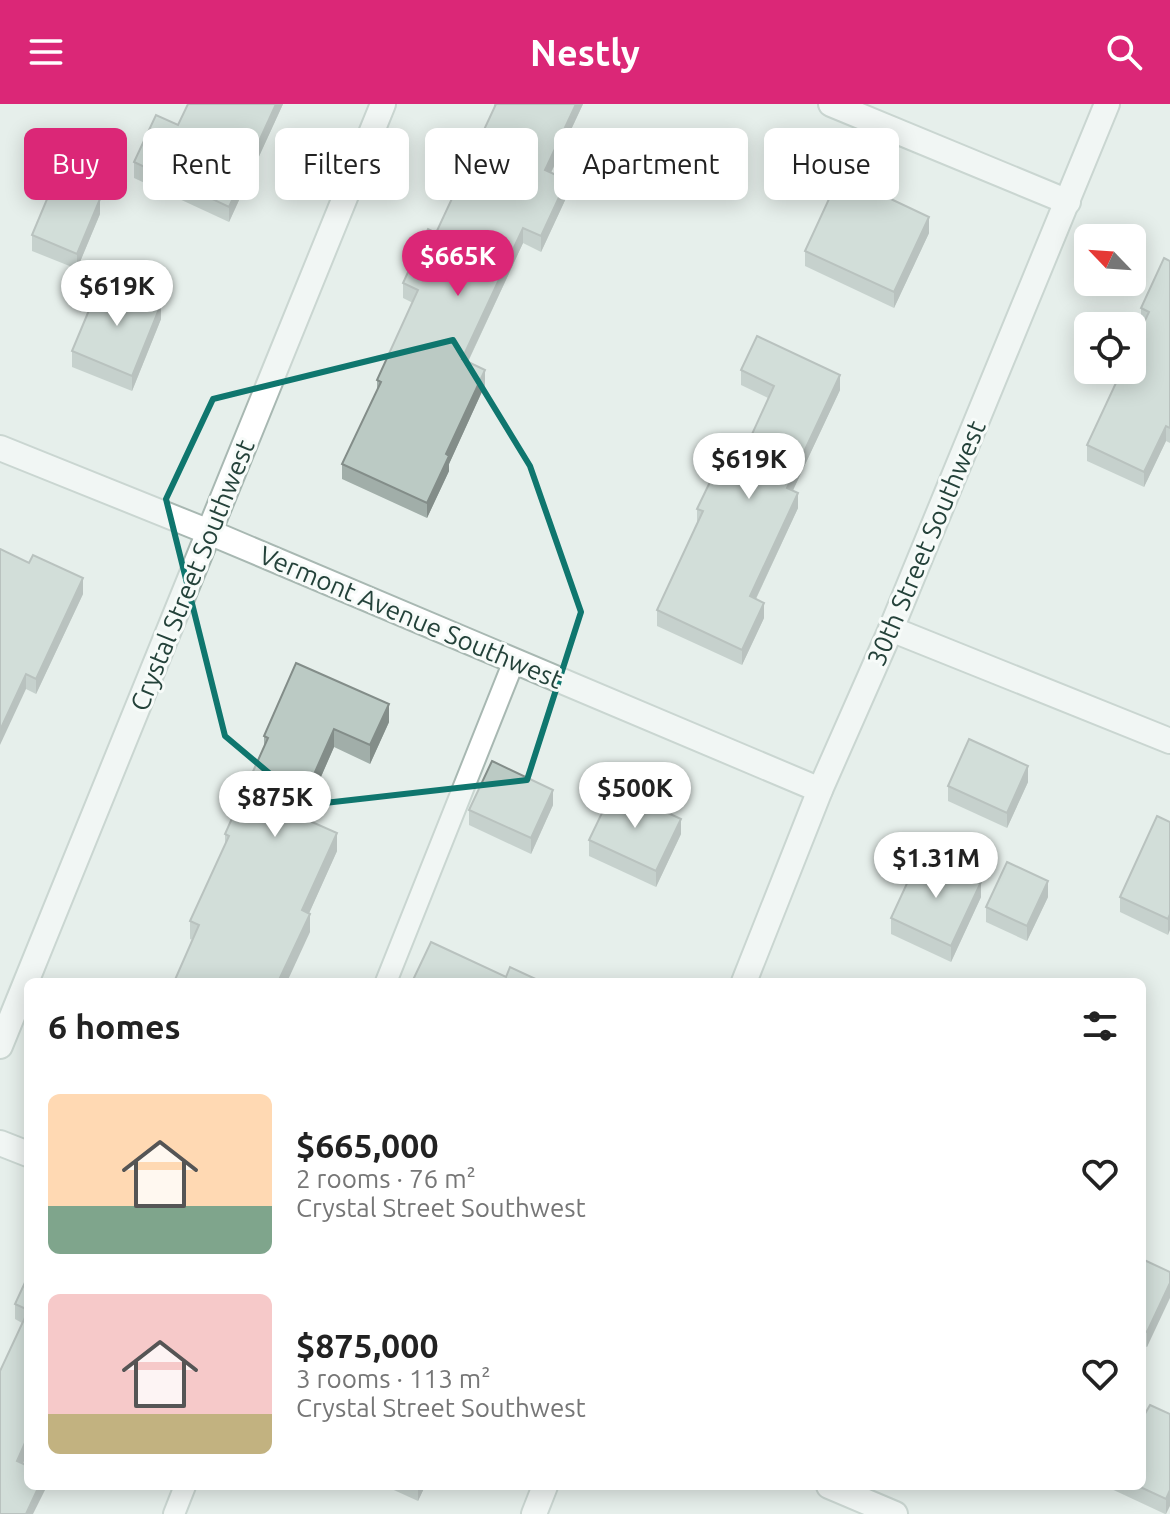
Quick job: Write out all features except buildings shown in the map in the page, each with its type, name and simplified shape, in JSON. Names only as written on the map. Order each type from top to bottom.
[{"type":"street","name":"Crystal Street Southwest","points":[[28,978],[383,104]]},
{"type":"street","points":[[831,104],[1068,202]]},
{"type":"street","name":"30th Street Southwest","points":[[746,978],[820,790],[891,629],[1107,104]]},
{"type":"street","name":"Vermont Avenue Southwest","points":[[0,448],[209,532],[820,790]]},
{"type":"street","points":[[891,629],[1170,741]]},
{"type":"street","name":"Crystal Street Southwest","points":[[0,1046],[24,987]]},
{"type":"street","points":[[0,1143],[24,1152]]},
{"type":"street","points":[[534,1514],[543,1490]]},
{"type":"street","points":[[838,1490],[895,1514]]},
{"type":"lane","points":[[388,978],[514,661]]},
{"type":"lane","points":[[174,1514],[183,1490]]},
{"type":"highlighted area","points":[[453,340],[530,466],[581,612],[527,780],[307,805],[225,736],[166,499],[213,399]]}]
